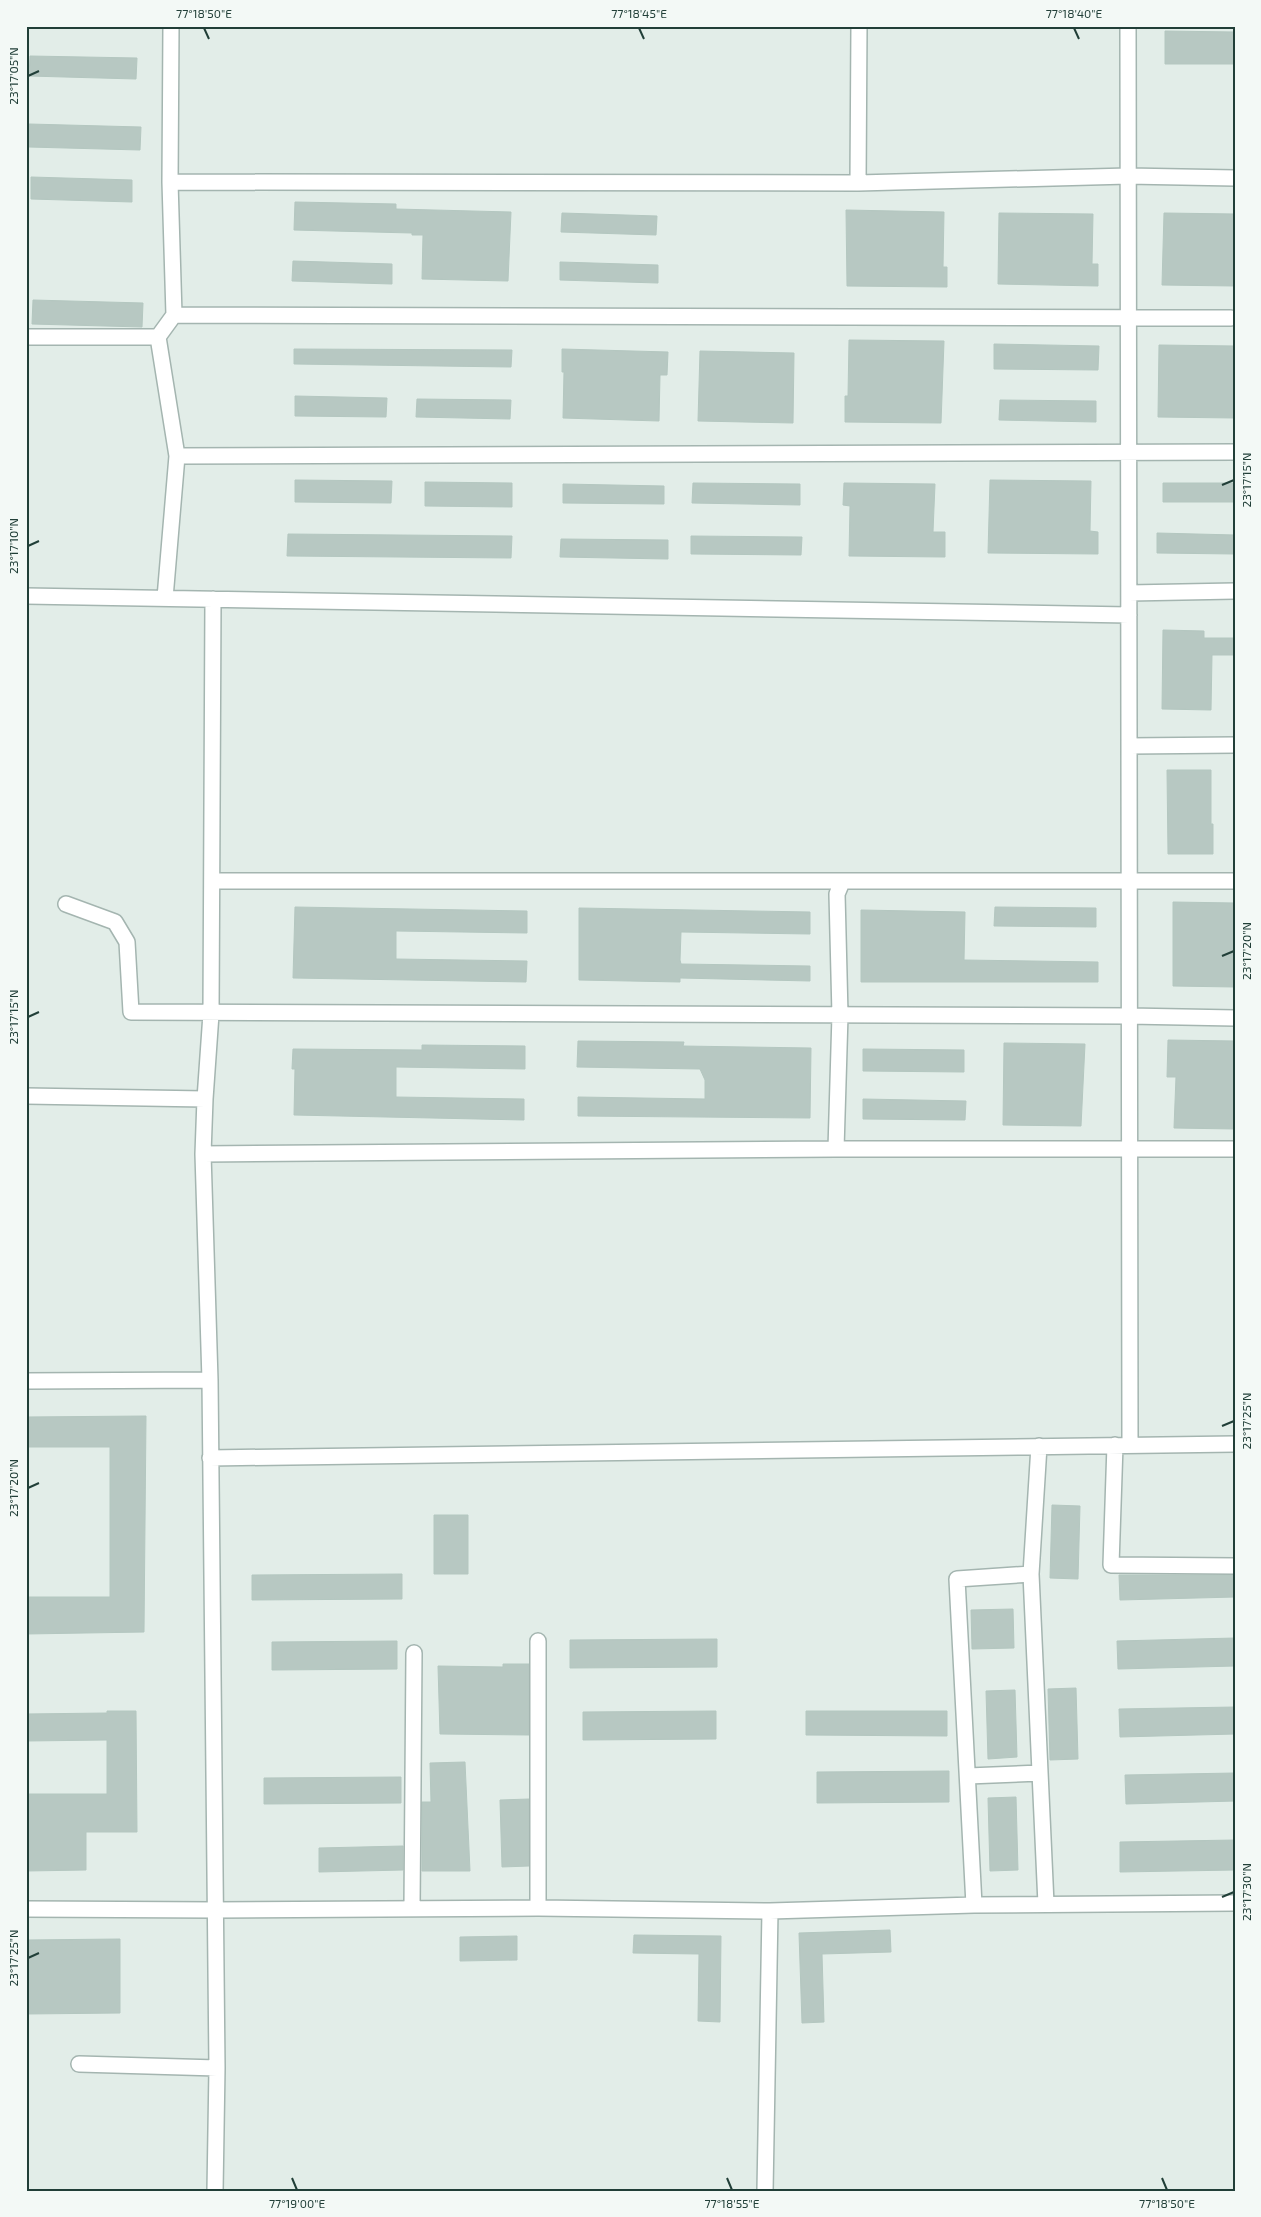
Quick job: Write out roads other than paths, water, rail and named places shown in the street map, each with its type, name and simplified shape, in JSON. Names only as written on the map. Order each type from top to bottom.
[{"type":"street","points":[[166,598],[177,456],[158,337],[174,315],[170,182],[172,26]]},
{"type":"street","points":[[858,183],[859,26]]},
{"type":"street","points":[[1128,26],[1129,1150],[1122,1445],[1111,1565],[1235,1566]]},
{"type":"street","points":[[170,182],[858,183],[1128,176],[1235,178]]},
{"type":"street","points":[[174,315],[1231,318]]},
{"type":"street","points":[[26,337],[158,337]]},
{"type":"street","points":[[177,456],[1235,452]]},
{"type":"street","points":[[1129,592],[1235,591]]},
{"type":"street","points":[[26,596],[1129,615]]},
{"type":"street","points":[[213,599],[211,1014],[204,1099],[204,1154],[210,1380],[217,2068],[215,2191]]},
{"type":"street","points":[[1129,746],[1235,745]]},
{"type":"street","points":[[212,881],[1235,881]]},
{"type":"street","points":[[836,1149],[840,1015],[837,894],[842,882]]},
{"type":"street","points":[[66,904],[115,922],[127,942],[131,1012],[211,1014],[1129,1016],[1235,1018]]},
{"type":"street","points":[[26,1096],[204,1099]]},
{"type":"street","points":[[204,1154],[836,1149],[1235,1149]]},
{"type":"street","points":[[26,1381],[210,1380]]},
{"type":"street","points":[[210,1458],[1235,1444]]},
{"type":"street","points":[[1040,1446],[1031,1574],[1046,1904]]},
{"type":"street","points":[[974,1905],[957,1579],[1031,1574]]},
{"type":"street","points":[[538,1641],[538,1908]]},
{"type":"street","points":[[412,1908],[414,1653]]},
{"type":"street","points":[[968,1776],[1040,1773]]},
{"type":"street","points":[[26,1908],[215,1910],[538,1908],[770,1911],[974,1905],[1235,1904]]},
{"type":"street","points":[[765,2191],[770,1911]]},
{"type":"street","points":[[79,2064],[217,2068]]}]
